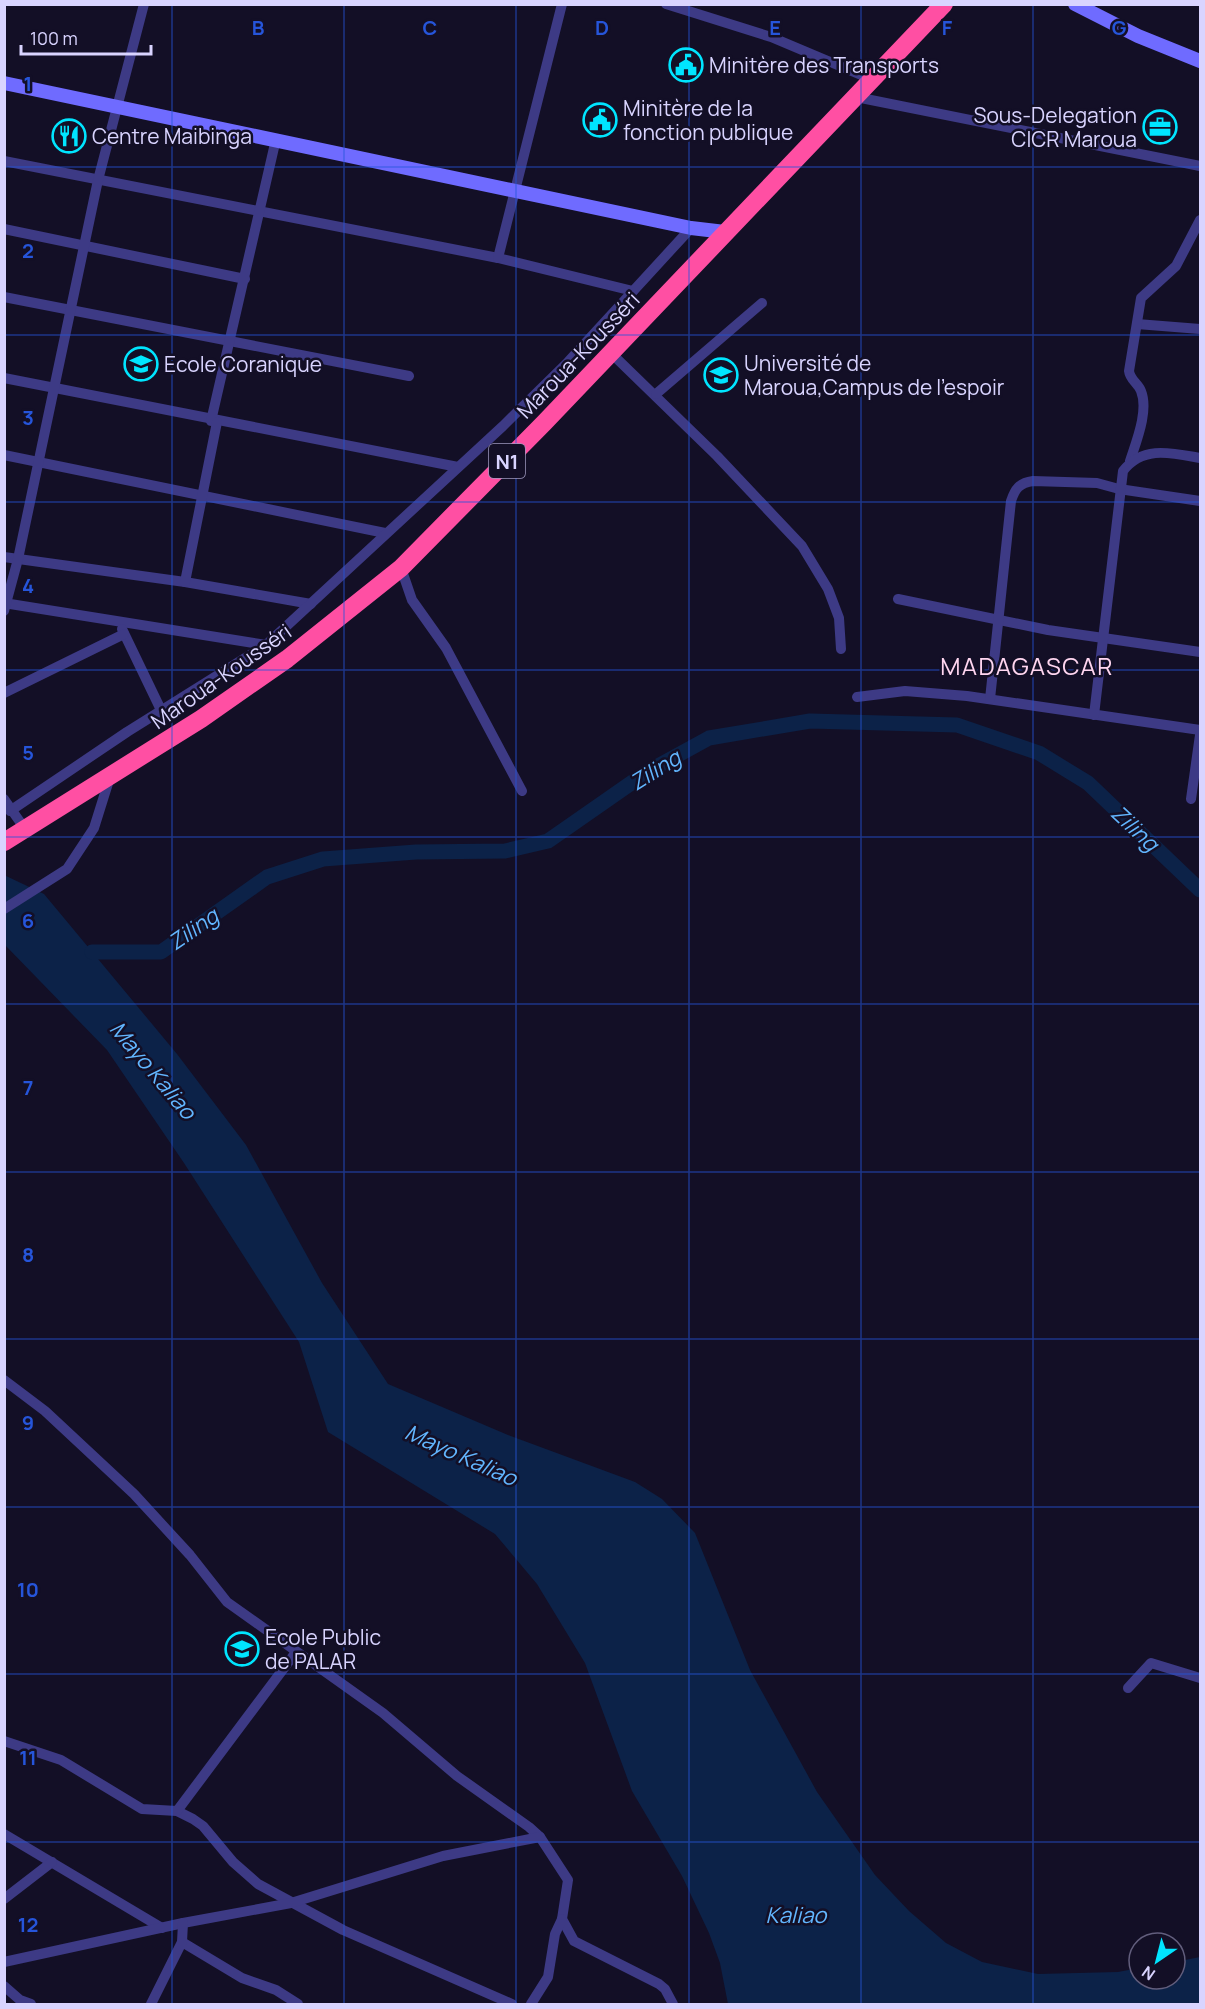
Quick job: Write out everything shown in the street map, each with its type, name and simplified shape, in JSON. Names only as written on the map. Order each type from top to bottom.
[{"type":"highway","name":"Maroua-Kousséri","points":[[4,842],[201,719],[287,659],[401,567],[945,4]]},
{"type":"street","points":[[144,4],[98,180],[18,559],[5,606],[266,645]]},
{"type":"street","points":[[498,258],[562,4]]},
{"type":"street","points":[[666,4],[771,37],[873,80]]},
{"type":"street","points":[[1076,4],[1138,36],[1200,61]]},
{"type":"street","points":[[4,83],[514,188],[691,228],[725,232]]},
{"type":"street","points":[[856,97],[1200,166]]},
{"type":"street","points":[[185,582],[230,339],[276,139]]},
{"type":"street","points":[[4,161],[498,258],[633,291]]},
{"type":"street","points":[[1094,715],[1119,489],[1123,471],[1131,461],[1143,409],[1142,392],[1130,378],[1141,298],[1176,266],[1200,220]]},
{"type":"street","points":[[10,811],[161,710],[266,645],[568,362],[691,228]]},
{"type":"street","points":[[4,229],[244,279]]},
{"type":"street","points":[[4,297],[230,339],[410,376]]},
{"type":"street","points":[[656,394],[762,303]]},
{"type":"street","points":[[1137,324],[1200,329]]},
{"type":"street","points":[[611,352],[656,394],[802,546],[828,589],[839,618],[841,649]]},
{"type":"street","points":[[4,378],[458,467]]},
{"type":"street","points":[[1131,461],[1162,452],[1200,458]]},
{"type":"street","points":[[4,455],[203,493],[386,533]]},
{"type":"street","points":[[990,699],[1011,501],[1015,489],[1023,483],[1033,481],[1098,483],[1119,489],[1200,501]]},
{"type":"street","points":[[4,557],[185,582],[311,604]]},
{"type":"street","points":[[401,567],[412,600],[446,648],[522,791]]},
{"type":"street","points":[[898,599],[1104,639],[1200,652]]},
{"type":"street","points":[[119,623],[161,710]]},
{"type":"street","points":[[4,693],[124,634]]},
{"type":"street","points":[[858,698],[905,691],[990,699],[1200,730]]},
{"type":"street","points":[[1191,799],[1200,735]]},
{"type":"street","points":[[4,909],[67,869],[94,828],[110,775]]},
{"type":"street","points":[[4,799],[10,811],[25,829]]},
{"type":"street","points":[[4,1380],[45,1411],[135,1494],[190,1555],[227,1602],[383,1713],[457,1776],[540,1837],[568,1881],[562,1919],[555,1934],[548,1977],[531,2004]]},
{"type":"street","points":[[177,1811],[296,1652]]},
{"type":"street","points":[[1128,1688],[1151,1663],[1200,1678]]},
{"type":"street","points":[[4,1741],[61,1760],[142,1809],[177,1811],[203,1827],[233,1862],[258,1884],[377,1946],[510,2004]]},
{"type":"street","points":[[4,1834],[162,1928]]},
{"type":"street","points":[[4,1962],[183,1923],[291,1903],[443,1856],[540,1837]]},
{"type":"street","points":[[4,1899],[52,1862]]},
{"type":"street","points":[[562,1919],[573,1941],[659,1984],[665,1989],[673,2004]]},
{"type":"street","points":[[151,2004],[182,1942],[183,1923]]},
{"type":"street","points":[[182,1942],[242,1978],[276,1990],[298,2004]]},
{"type":"street","points":[[4,1986],[20,2000],[31,2004]]},
{"type":"water","name":"Kaliao","points":[[4,875],[44,894],[177,1054],[246,1145],[322,1283],[388,1384],[508,1435],[635,1482],[662,1499],[695,1533],[750,1670],[817,1792],[875,1875],[909,1911],[946,1943],[982,1962],[1038,1974],[1127,1970],[1127,1991],[1187,1991],[1187,1960],[1200,1957],[1200,2004],[728,2004],[720,1963],[709,1933],[682,1876],[632,1791],[585,1663],[537,1584],[495,1534],[328,1432],[299,1342],[184,1163],[107,1050],[5,945]]},
{"type":"waterway","name":"Ziling","points":[[92,952],[161,952],[267,877],[323,859],[416,852],[505,851],[548,841],[647,772],[709,738],[810,721],[957,725],[1039,753],[1088,783],[1200,890]]},
{"type":"place","name":"Minitère des Transports","points":[[686,65]]},
{"type":"place","name":"Minitère de la fonction publique","points":[[600,120]]},
{"type":"place","name":"Sous-Delegation CICR Maroua","points":[[1160,127]]},
{"type":"place","name":"Centre Maibinga","points":[[69,136]]},
{"type":"place","name":"Ecole Coranique","points":[[141,364]]},
{"type":"place","name":"Université de Maroua,Campus de l'espoir","points":[[721,375]]},
{"type":"place","name":"Ecole Public de PALAR","points":[[242,1649]]},
{"type":"district","name":"MADAGASCAR","points":[[1027,665]]},
{"type":"water label","name":"Mayo Kaliao","points":[[153,1070]]},
{"type":"water label","name":"Mayo Kaliao","points":[[461,1455]]}]
